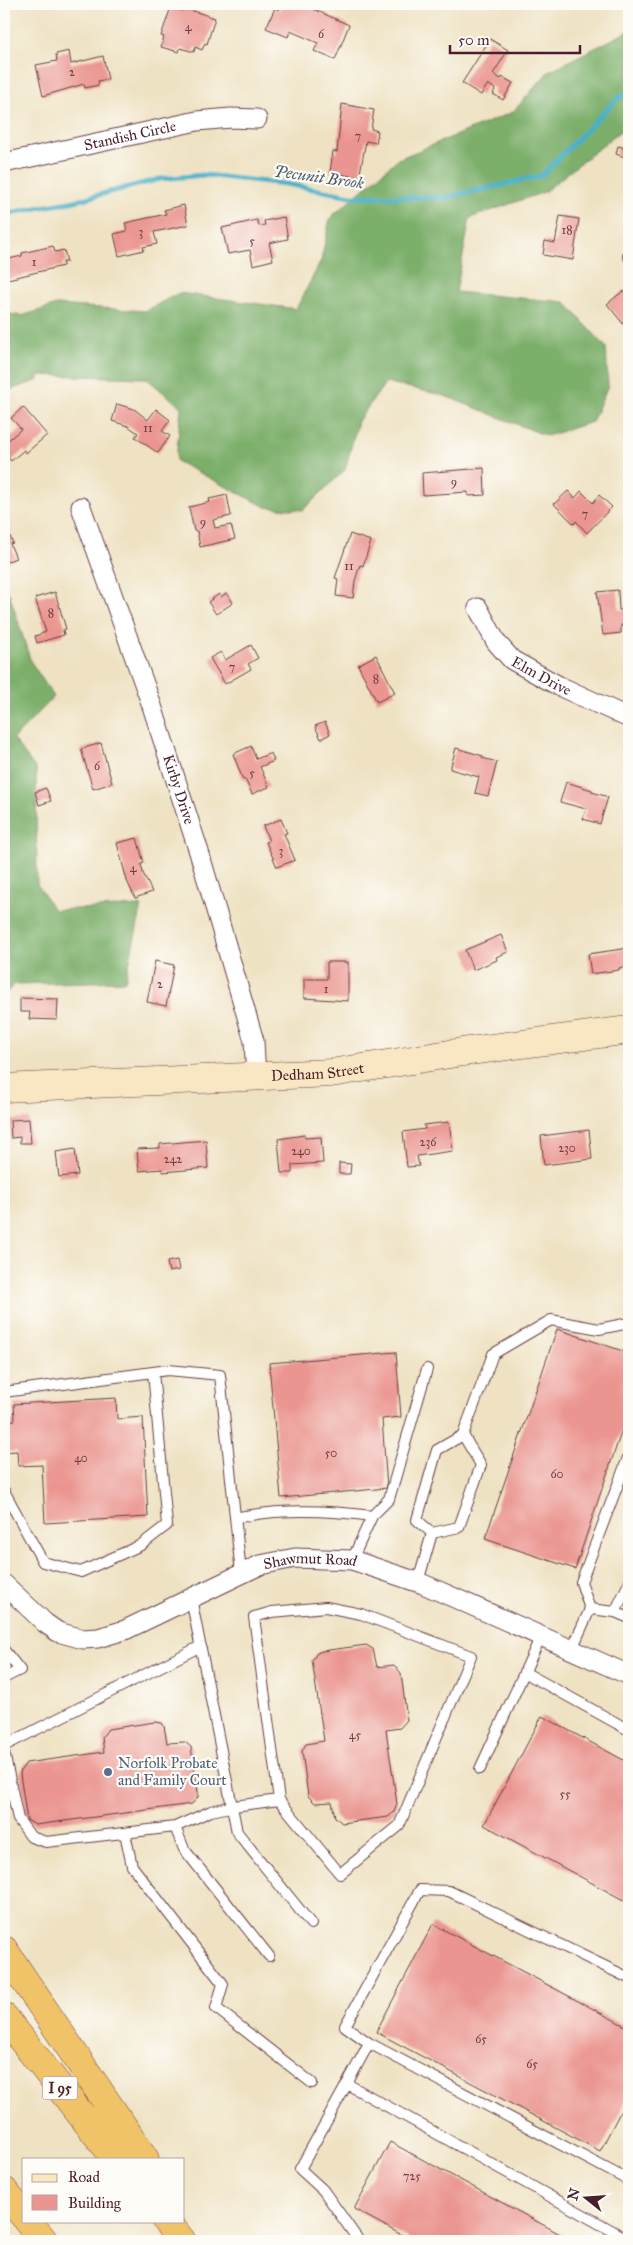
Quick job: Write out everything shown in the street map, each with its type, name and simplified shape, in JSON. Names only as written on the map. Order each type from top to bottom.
[{"type":"highway","points":[[4,1950],[144,2158]]},
{"type":"highway","name":"I 95","points":[[4,2017],[115,2158]]},
{"type":"highway","points":[[4,2191],[22,2214]]},
{"type":"highway","points":[[29,2222],[44,2241]]},
{"type":"highway","points":[[167,2222],[182,2241]]},
{"type":"highway","points":[[184,2222],[194,2241]]},
{"type":"main road","name":"Dedham Street","points":[[4,1088],[256,1078],[343,1072],[462,1052],[629,1030]]},
{"type":"street","name":"Standish Circle","points":[[4,163],[197,121],[256,118]]},
{"type":"street","name":"Kirby Drive","points":[[81,507],[151,703],[199,852],[254,1041],[256,1078]]},
{"type":"street","name":"Elm Drive","points":[[478,608],[496,642],[512,660],[559,686],[629,718]]},
{"type":"street","name":"Shawmut Road","points":[[4,1584],[45,1623],[58,1632],[83,1640],[125,1630],[260,1565],[295,1558],[352,1560],[418,1582],[629,1675]]},
{"type":"lane","points":[[463,1435],[481,1465],[459,1527],[432,1532],[417,1520],[437,1450],[463,1435],[494,1354],[551,1320],[599,1329],[629,1323]]},
{"type":"lane","points":[[352,1560],[372,1516],[389,1499],[427,1369]]},
{"type":"lane","points":[[4,1392],[168,1370],[220,1375],[241,1573]]},
{"type":"lane","points":[[4,1491],[43,1562],[81,1572],[141,1545],[167,1525],[153,1372]]},
{"type":"lane","points":[[572,1649],[590,1608],[582,1582],[629,1455]]},
{"type":"lane","points":[[236,1518],[261,1512],[334,1511],[372,1516]]},
{"type":"lane","points":[[418,1582],[432,1532]]},
{"type":"lane","points":[[615,1612],[629,1582]]},
{"type":"lane","points":[[191,1598],[234,1806],[237,1832],[311,1924]]},
{"type":"lane","points":[[326,1607],[361,1614],[471,1656],[399,1826],[340,1874],[279,1800],[254,1617],[272,1612],[326,1607]]},
{"type":"lane","points":[[590,1608],[615,1612],[629,1618]]},
{"type":"lane","points":[[480,1769],[541,1636]]},
{"type":"lane","points":[[4,1746],[201,1646]]},
{"type":"lane","points":[[4,1650],[20,1670],[4,1678]]},
{"type":"lane","points":[[524,1672],[629,1730]]},
{"type":"lane","points":[[4,1752],[18,1819],[31,1837],[46,1842],[175,1827],[211,1811],[279,1800]]},
{"type":"lane","points":[[175,1827],[184,1850],[269,1956]]},
{"type":"lane","points":[[126,1833],[132,1866],[223,1984],[216,2008],[312,2083]]},
{"type":"lane","points":[[629,1978],[449,1891],[420,1890],[345,2026],[369,2043],[629,2179]]},
{"type":"lane","points":[[359,2241],[323,2190],[300,2169],[369,2043]]},
{"type":"lane","points":[[347,2084],[629,2240]]},
{"type":"green space","points":[[629,31],[629,124],[544,192],[470,218],[456,292],[565,302],[606,347],[608,386],[592,422],[547,436],[445,396],[386,382],[358,421],[345,470],[303,510],[266,507],[176,461],[181,407],[146,378],[38,375],[39,380],[4,392],[4,313],[22,316],[56,305],[145,311],[179,293],[296,309],[321,261],[330,218],[398,159],[513,112],[549,71]]},
{"type":"green space","points":[[4,593],[9,593],[31,662],[54,697],[13,739],[36,769],[37,884],[54,910],[142,906],[125,981],[15,984],[4,995]]},
{"type":"building","points":[[4,4],[10,4],[4,21]]},
{"type":"building","points":[[282,4],[302,4],[349,25],[335,60],[314,51],[318,43],[290,31],[288,37],[266,28],[275,8],[279,10]]},
{"type":"building","points":[[171,7],[183,11],[184,8],[215,18],[207,44],[205,43],[202,50],[195,47],[194,52],[180,48],[179,52],[161,47],[164,37],[161,36]]},
{"type":"building","points":[[490,39],[508,50],[493,74],[513,83],[503,100],[493,94],[495,89],[488,84],[481,95],[462,83]]},
{"type":"building","points":[[69,51],[71,64],[103,56],[108,79],[98,81],[99,85],[85,88],[84,84],[43,96],[36,65],[57,61],[56,54]]},
{"type":"building","points":[[342,104],[374,110],[371,129],[378,131],[376,143],[366,141],[359,178],[330,172],[333,151],[337,152]]},
{"type":"building","points":[[618,146],[629,149],[628,158],[616,154]]},
{"type":"building","points":[[184,205],[188,225],[154,232],[157,244],[143,247],[144,250],[119,256],[114,234],[127,231],[125,223],[166,214],[164,210]]},
{"type":"building","points":[[560,216],[579,219],[573,260],[543,255],[545,241],[555,243]]},
{"type":"building","points":[[284,217],[288,239],[269,243],[273,260],[253,265],[250,250],[228,254],[222,228],[257,220],[259,226],[265,225],[264,221]]},
{"type":"building","points":[[53,246],[55,252],[64,250],[67,262],[63,262],[63,266],[8,279],[4,260],[22,256],[22,253]]},
{"type":"building","points":[[623,291],[629,299],[629,331],[607,304]]},
{"type":"building","points":[[117,404],[134,409],[148,420],[156,409],[170,420],[162,431],[170,436],[158,453],[135,437],[138,433],[128,426],[112,421]]},
{"type":"building","points":[[23,407],[47,435],[26,453],[24,450],[11,461],[4,452],[4,444],[21,429],[11,418]]},
{"type":"building","points":[[484,468],[485,495],[468,496],[468,492],[423,495],[422,473]]},
{"type":"building","points":[[568,491],[575,498],[581,491],[593,503],[599,495],[612,507],[587,533],[576,521],[574,524],[554,504]]},
{"type":"building","points":[[227,495],[231,516],[213,520],[215,528],[231,525],[235,539],[200,547],[197,531],[194,531],[189,507],[210,502],[209,499]]},
{"type":"building","points":[[4,524],[13,543],[10,544],[16,558],[4,563]]},
{"type":"building","points":[[350,534],[371,541],[363,566],[360,565],[355,581],[353,598],[336,596],[338,579],[335,578]]},
{"type":"building","points":[[618,590],[619,610],[629,609],[629,625],[621,625],[621,633],[603,635],[597,592]]},
{"type":"building","points":[[55,592],[66,629],[63,630],[64,635],[37,643],[35,636],[46,632],[35,598]]},
{"type":"building","points":[[227,593],[233,603],[216,614],[208,602],[219,594],[221,597]]},
{"type":"building","points":[[251,645],[258,658],[248,664],[251,669],[225,684],[210,658],[221,652],[225,660]]},
{"type":"building","points":[[376,655],[395,693],[377,702],[358,665]]},
{"type":"building","points":[[325,722],[330,734],[321,739],[315,726]]},
{"type":"building","points":[[101,743],[112,783],[93,789],[81,749]]},
{"type":"building","points":[[251,746],[256,759],[271,753],[274,761],[260,767],[269,787],[252,794],[245,779],[243,780],[233,754]]},
{"type":"building","points":[[456,748],[497,762],[488,796],[475,793],[479,777],[450,769]]},
{"type":"building","points":[[566,782],[608,797],[600,824],[583,819],[586,809],[560,802]]},
{"type":"building","points":[[46,788],[51,801],[39,805],[35,792]]},
{"type":"building","points":[[281,819],[287,833],[284,834],[295,860],[277,867],[266,842],[269,841],[263,826]]},
{"type":"building","points":[[137,838],[144,863],[141,864],[143,873],[152,892],[135,898],[127,881],[117,843]]},
{"type":"building","points":[[501,935],[508,952],[496,957],[497,960],[473,970],[465,950]]},
{"type":"building","points":[[629,948],[629,966],[619,968],[619,970],[591,974],[588,954]]},
{"type":"building","points":[[155,961],[174,965],[166,1006],[147,1002]]},
{"type":"building","points":[[327,962],[348,962],[348,1001],[304,998],[304,979],[327,979]]},
{"type":"building","points":[[20,998],[58,999],[57,1020],[29,1019],[30,1012],[20,1012]]},
{"type":"building","points":[[29,1119],[31,1143],[20,1143],[20,1137],[11,1138],[10,1120]]},
{"type":"building","points":[[449,1122],[453,1151],[417,1156],[419,1166],[407,1167],[403,1132],[425,1129],[424,1125]]},
{"type":"building","points":[[589,1130],[592,1159],[544,1165],[541,1136]]},
{"type":"building","points":[[304,1135],[305,1138],[321,1137],[323,1163],[292,1165],[292,1173],[281,1173],[278,1139]]},
{"type":"building","points":[[206,1140],[208,1168],[163,1172],[162,1169],[139,1171],[137,1149],[160,1148],[160,1144]]},
{"type":"building","points":[[75,1149],[78,1175],[59,1177],[56,1152]]},
{"type":"building","points":[[339,1163],[351,1164],[350,1174],[339,1174]]},
{"type":"building","points":[[177,1260],[179,1270],[169,1272],[167,1262]]},
{"type":"building","points":[[557,1329],[629,1353],[629,1409],[575,1569],[485,1539]]},
{"type":"building","points":[[396,1352],[401,1417],[382,1419],[387,1488],[281,1498],[269,1363]]},
{"type":"building","points":[[116,1398],[117,1419],[143,1417],[148,1517],[45,1523],[42,1465],[18,1466],[17,1451],[4,1452],[4,1421],[15,1420],[14,1404]]},
{"type":"building","points":[[366,1645],[373,1649],[377,1667],[394,1665],[401,1673],[407,1720],[400,1728],[386,1730],[397,1804],[394,1812],[388,1817],[342,1823],[335,1817],[332,1802],[315,1803],[308,1796],[302,1751],[306,1744],[324,1741],[312,1660],[317,1653],[322,1651]]},
{"type":"building","points":[[542,1716],[629,1763],[629,1903],[484,1825]]},
{"type":"building","name":"Norfolk Probate and Family Court","points":[[155,1722],[162,1723],[164,1726],[167,1743],[185,1742],[191,1747],[198,1792],[198,1797],[192,1804],[35,1825],[27,1820],[20,1774],[26,1763],[104,1752],[102,1737],[108,1729]]},
{"type":"building","points":[[433,1924],[629,2028],[629,2095],[600,2151],[376,2032]]},
{"type":"building","points":[[390,2142],[573,2241],[407,2241],[409,2239],[354,2209]]},
{"type":"waterway","name":"Pecunit Brook","points":[[4,214],[75,201],[160,179],[204,175],[286,184],[351,196],[444,198],[541,176],[618,98],[629,94]]},
{"type":"place","name":"Norfolk Probate and Family Court","points":[[108,1772]]}]
